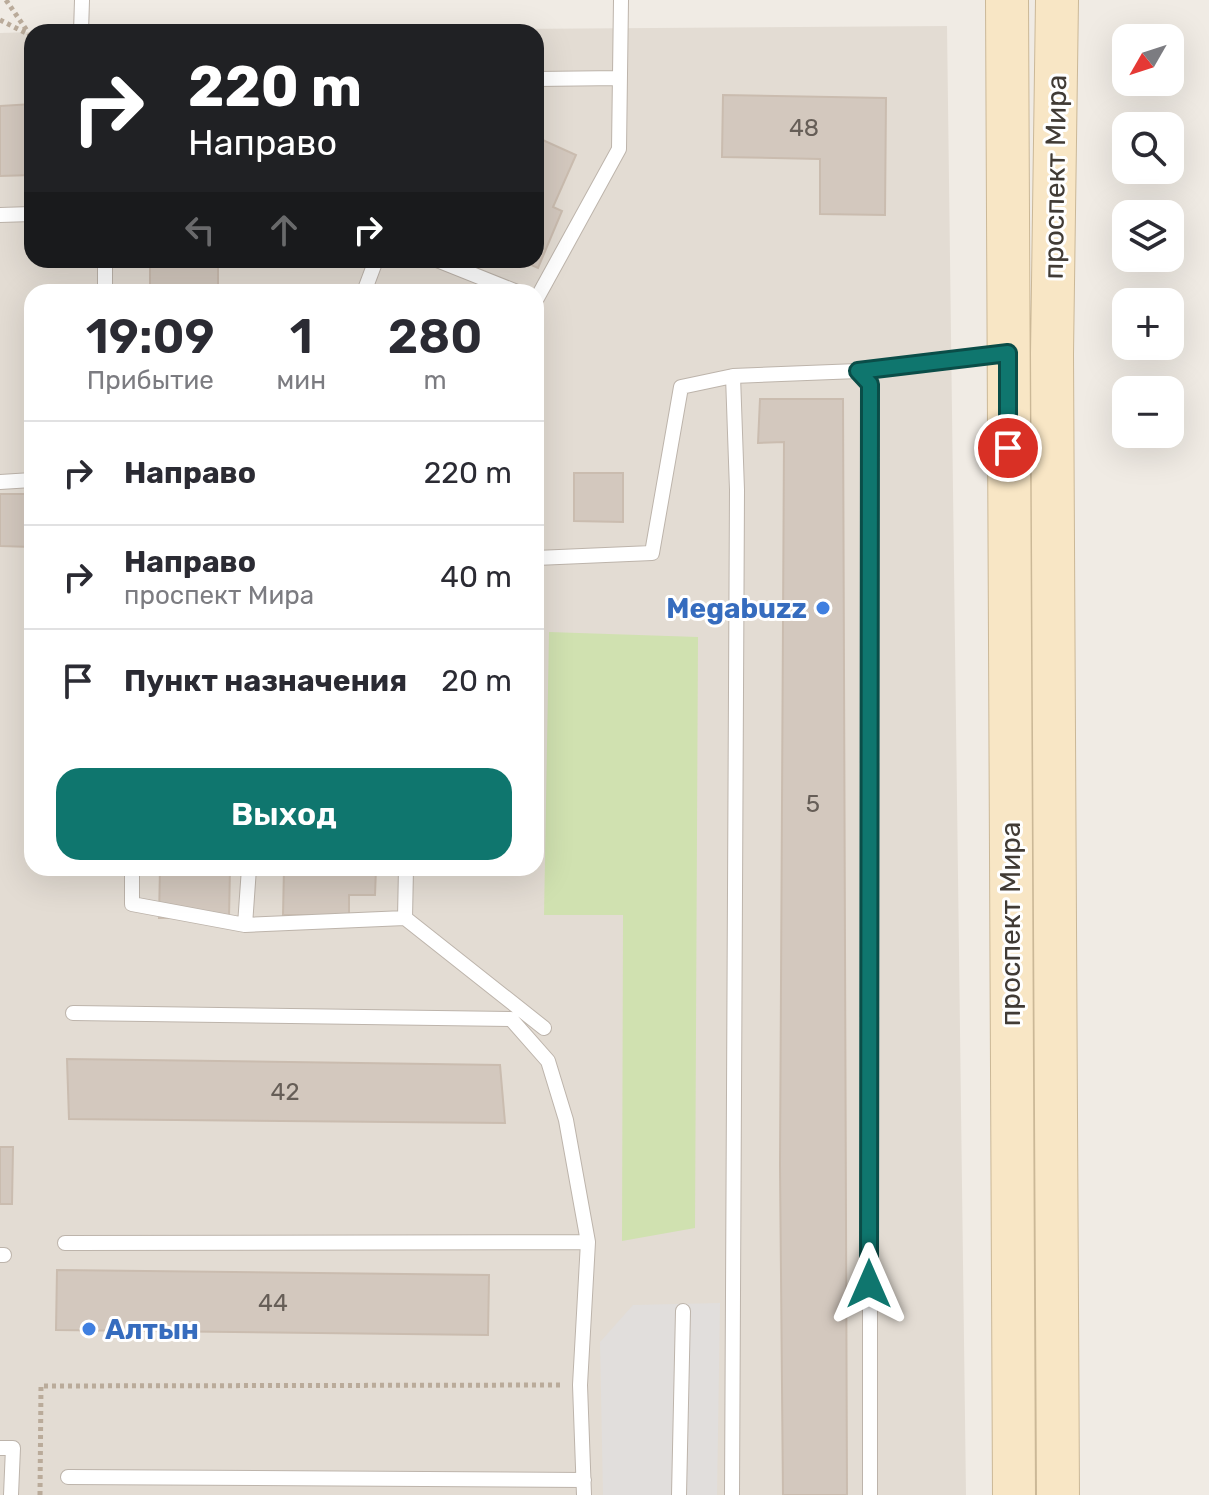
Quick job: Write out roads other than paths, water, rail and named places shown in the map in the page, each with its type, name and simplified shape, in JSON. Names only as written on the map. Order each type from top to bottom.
[{"type":"main road","name":"проспект Мира","points":[[1007,0],[1014,1495]]},
{"type":"main road","name":"проспект Мира","points":[[1057,0],[1052,354],[1058,1495]]},
{"type":"main road","points":[[1008,353],[1052,354]]},
{"type":"lane","points":[[81,24],[82,0]]},
{"type":"lane","points":[[544,285],[619,149],[621,0]]},
{"type":"lane","points":[[544,79],[620,78]]},
{"type":"lane","points":[[0,215],[24,214]]},
{"type":"lane","points":[[457,268],[497,284]]},
{"type":"lane","points":[[544,558],[652,553],[681,387],[733,376],[858,371],[1008,353]]},
{"type":"lane","points":[[858,371],[870,384],[870,1495]]},
{"type":"lane","points":[[732,1495],[737,490],[733,376]]},
{"type":"lane","points":[[0,482],[24,480]]},
{"type":"lane","points":[[132,876],[132,904],[245,925],[405,918],[544,1028]]},
{"type":"lane","points":[[245,925],[248,876]]},
{"type":"lane","points":[[405,918],[406,876]]},
{"type":"lane","points":[[68,1477],[584,1488],[580,1385],[588,1242],[566,1120],[548,1061],[511,1019],[73,1013]]},
{"type":"lane","points":[[65,1243],[588,1242]]},
{"type":"lane","points":[[679,1495],[683,1311]]},
{"type":"lane","points":[[0,1448],[13,1448],[11,1495]]},
{"type":"place","name":"Megabuzz","points":[[823,608]]},
{"type":"place","name":"Алтын","points":[[89,1329]]}]
